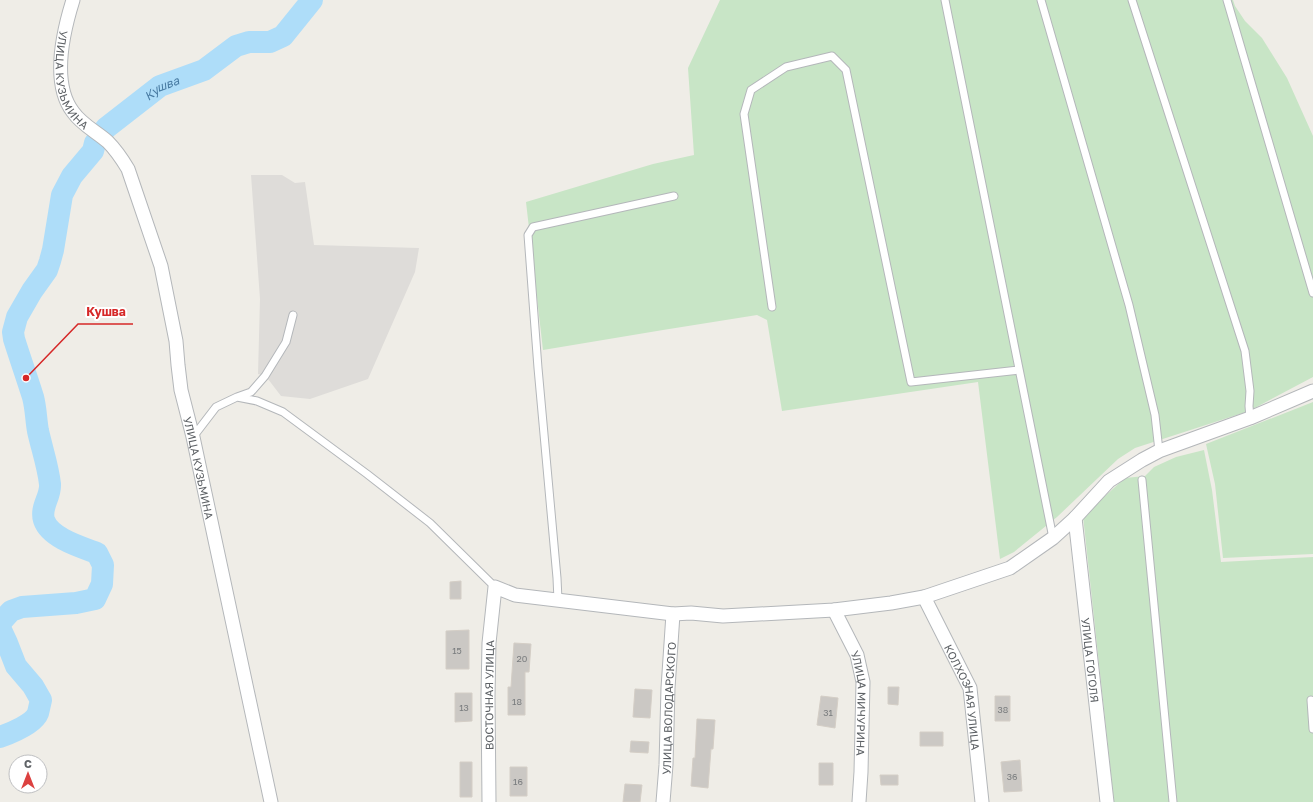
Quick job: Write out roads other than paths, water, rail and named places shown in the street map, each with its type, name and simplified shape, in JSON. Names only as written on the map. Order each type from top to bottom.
[{"type":"street","name":"УЛИЦА КУЗЬМИНА","points":[[73,0],[65,30],[62,51],[62,87],[73,112],[93,131],[108,142],[120,156],[128,169],[161,266],[176,341],[181,390],[193,437],[271,802]]},
{"type":"street","points":[[495,587],[515,595],[673,614],[722,616],[834,610],[924,597],[1010,568],[1053,538],[1109,482],[1142,460],[1159,451],[1250,418],[1313,391]]},
{"type":"street","name":"УЛИЦА ГОГОЛЯ","points":[[1074,518],[1107,802]]},
{"type":"street","name":"ВОСТОЧНАЯ УЛИЦА","points":[[489,802],[489,643],[495,587]]},
{"type":"street","name":"КОЛХОЗНАЯ УЛИЦА","points":[[924,597],[970,688],[982,802]]},
{"type":"street","name":"УЛИЦА МИЧУРИНА","points":[[834,610],[857,655],[863,682],[859,802]]},
{"type":"street","name":"УЛИЦА ВОЛОДАРСКОГО","points":[[663,802],[673,614]]},
{"type":"lane","points":[[945,0],[1053,538]]},
{"type":"lane","points":[[1041,0],[1129,305],[1155,415],[1159,451]]},
{"type":"lane","points":[[1132,0],[1245,351],[1250,391],[1250,418]]},
{"type":"lane","points":[[1227,0],[1313,293]]},
{"type":"lane","points":[[772,307],[744,114],[751,90],[786,67],[832,56],[846,70],[911,382],[1019,370]]},
{"type":"lane","points":[[558,600],[537,360],[528,235],[533,226],[674,196]]},
{"type":"lane","points":[[193,437],[216,407],[251,392],[265,376],[286,342],[293,315]]},
{"type":"lane","points":[[237,397],[257,401],[283,412],[430,523],[495,587]]},
{"type":"lane","points":[[1142,480],[1173,802]]},
{"type":"lane","points":[[1311,700],[1313,729]]},
{"type":"waterway","name":"Кушва","points":[[0,737],[22,728],[32,721],[38,713],[41,700],[33,686],[16,666],[0,628],[2,621],[11,611],[22,607],[76,603],[95,599],[102,584],[103,565],[97,553],[59,537],[47,526],[44,520],[43,511],[50,489],[49,477],[38,431],[35,405],[13,332],[17,317],[32,291],[47,270],[53,250],[62,195],[72,176],[93,151],[95,143],[106,128],[160,86],[204,70],[236,46],[249,42],[270,42],[283,36],[312,0]]},
{"type":"place","name":"Кушва","points":[[26,378]]}]
